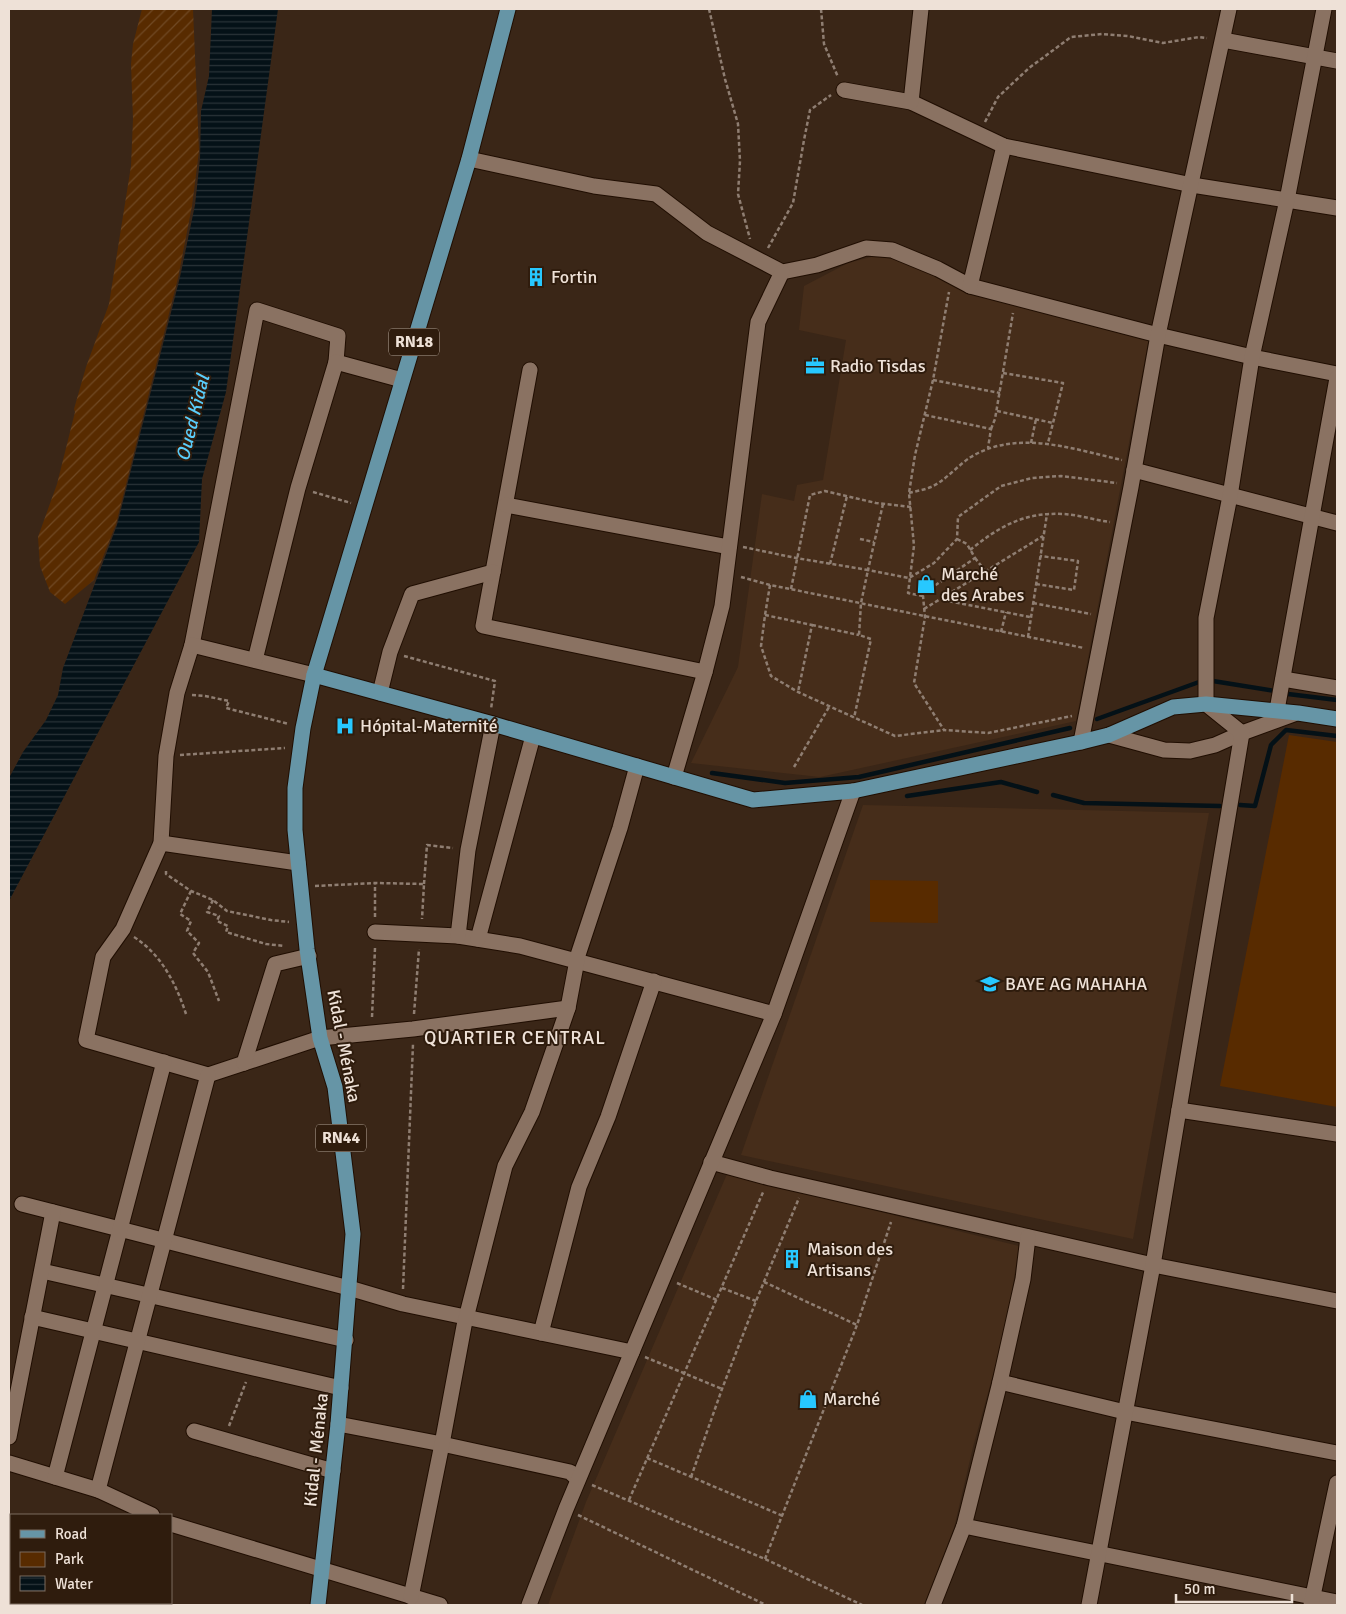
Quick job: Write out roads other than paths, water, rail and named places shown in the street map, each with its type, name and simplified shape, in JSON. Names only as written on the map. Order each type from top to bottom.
[{"type":"main road","name":"RN18","points":[[314,675],[469,159],[508,9]]},
{"type":"main road","points":[[314,675],[753,800],[853,791],[1081,742],[1109,735],[1173,708],[1206,704],[1278,710],[1337,719]]},
{"type":"main road","name":"Kidal - Ménaka","points":[[314,675],[300,747],[295,788],[295,830],[308,952],[320,1038],[335,1087],[353,1234],[346,1340],[318,1605]]},
{"type":"street","points":[[911,102],[921,9]]},
{"type":"street","points":[[1081,742],[1124,525],[1158,335],[1229,9]]},
{"type":"street","points":[[1242,733],[1206,704],[1206,618],[1230,496],[1252,357],[1287,200],[1324,9]]},
{"type":"street","points":[[1223,40],[1337,62]]},
{"type":"street","points":[[844,90],[911,102],[1004,146],[1192,185],[1337,208]]},
{"type":"street","points":[[970,286],[1004,146]]},
{"type":"street","points":[[469,159],[594,186],[656,194],[707,233],[782,272],[817,265],[866,248],[892,250],[970,286],[1158,335],[1337,374]]},
{"type":"street","points":[[674,777],[722,606],[758,322],[782,272]]},
{"type":"street","points":[[255,660],[298,488],[336,362],[338,336],[257,310],[192,645],[177,693],[166,756],[161,843],[123,929],[103,957],[86,1040],[208,1075],[320,1038],[372,1034],[568,1008]]},
{"type":"street","points":[[336,362],[402,380]]},
{"type":"street","points":[[530,370],[484,626],[705,672]]},
{"type":"street","points":[[1278,710],[1337,378]]},
{"type":"street","points":[[1135,466],[1230,496],[1337,523]]},
{"type":"street","points":[[506,505],[729,546]]},
{"type":"street","points":[[380,693],[390,652],[412,594],[493,572]]},
{"type":"street","points":[[192,645],[314,675]]},
{"type":"street","points":[[1283,679],[1337,688]]},
{"type":"street","points":[[1109,735],[1164,750],[1190,751],[1215,745],[1298,713]]},
{"type":"street","points":[[458,936],[468,850],[491,724]]},
{"type":"street","points":[[1088,1605],[1153,1265],[1242,733]]},
{"type":"street","points":[[478,939],[533,736]]},
{"type":"street","points":[[411,1597],[464,1326],[505,1166],[532,1112],[568,1008],[577,960],[620,828],[637,766]]},
{"type":"street","points":[[529,1605],[578,1478],[774,1014],[853,791]]},
{"type":"street","points":[[161,843],[298,863]]},
{"type":"street","points":[[375,932],[458,936],[520,946],[774,1014]]},
{"type":"street","points":[[244,1063],[275,964],[308,952]]},
{"type":"street","points":[[541,1333],[579,1188],[608,1117],[654,981]]},
{"type":"street","points":[[55,1477],[164,1062]]},
{"type":"street","points":[[98,1490],[208,1075]]},
{"type":"street","points":[[1179,1110],[1337,1134]]},
{"type":"street","points":[[711,1162],[804,1186],[1153,1265],[1337,1301]]},
{"type":"street","points":[[22,1204],[349,1288],[403,1304],[632,1352]]},
{"type":"street","points":[[9,1437],[53,1212]]},
{"type":"street","points":[[933,1605],[964,1526],[1000,1382],[1023,1279],[1028,1237]]},
{"type":"street","points":[[42,1271],[346,1340]]},
{"type":"street","points":[[32,1318],[341,1388]]},
{"type":"street","points":[[1000,1382],[1125,1412],[1337,1452]]},
{"type":"street","points":[[338,1424],[570,1472],[578,1478]]},
{"type":"street","points":[[194,1430],[333,1471]]},
{"type":"street","points":[[9,1463],[98,1490],[150,1514]]},
{"type":"street","points":[[1312,1601],[1337,1483]]},
{"type":"street","points":[[172,1524],[440,1605]]},
{"type":"street","points":[[964,1526],[1312,1601],[1337,1602]]},
{"type":"water","name":"Oued Kidal","points":[[212,9],[278,9],[226,392],[202,479],[199,542],[9,901],[9,778],[23,752],[46,720],[58,695],[63,668],[117,525],[180,277],[195,205],[200,159],[201,111],[209,76]]},
{"type":"waterway","points":[[1213,681],[1275,691]]},
{"type":"waterway","points":[[1097,719],[1199,682]]},
{"type":"waterway","points":[[1288,694],[1337,700]]},
{"type":"waterway","points":[[712,773],[785,783],[859,777],[1070,728]]},
{"type":"waterway","points":[[1240,805],[1255,806],[1271,745],[1286,730],[1337,736]]},
{"type":"waterway","points":[[907,796],[1001,782],[1037,792]]},
{"type":"waterway","points":[[1053,795],[1084,803],[1220,806]]},
{"type":"place","name":"Fortin","points":[[536,277]]},
{"type":"place","name":"Radio Tisdas","points":[[815,366]]},
{"type":"place","name":"Marché des Arabes","points":[[926,584]]},
{"type":"place","name":"Hópital-Maternité","points":[[345,726]]},
{"type":"place","name":"BAYE AG MAHAHA","points":[[990,984]]},
{"type":"place","name":"Maison des Artisans","points":[[792,1259]]},
{"type":"place","name":"Marché","points":[[808,1399]]},
{"type":"district","name":"QUARTIER CENTRAL","points":[[515,1038]]}]
